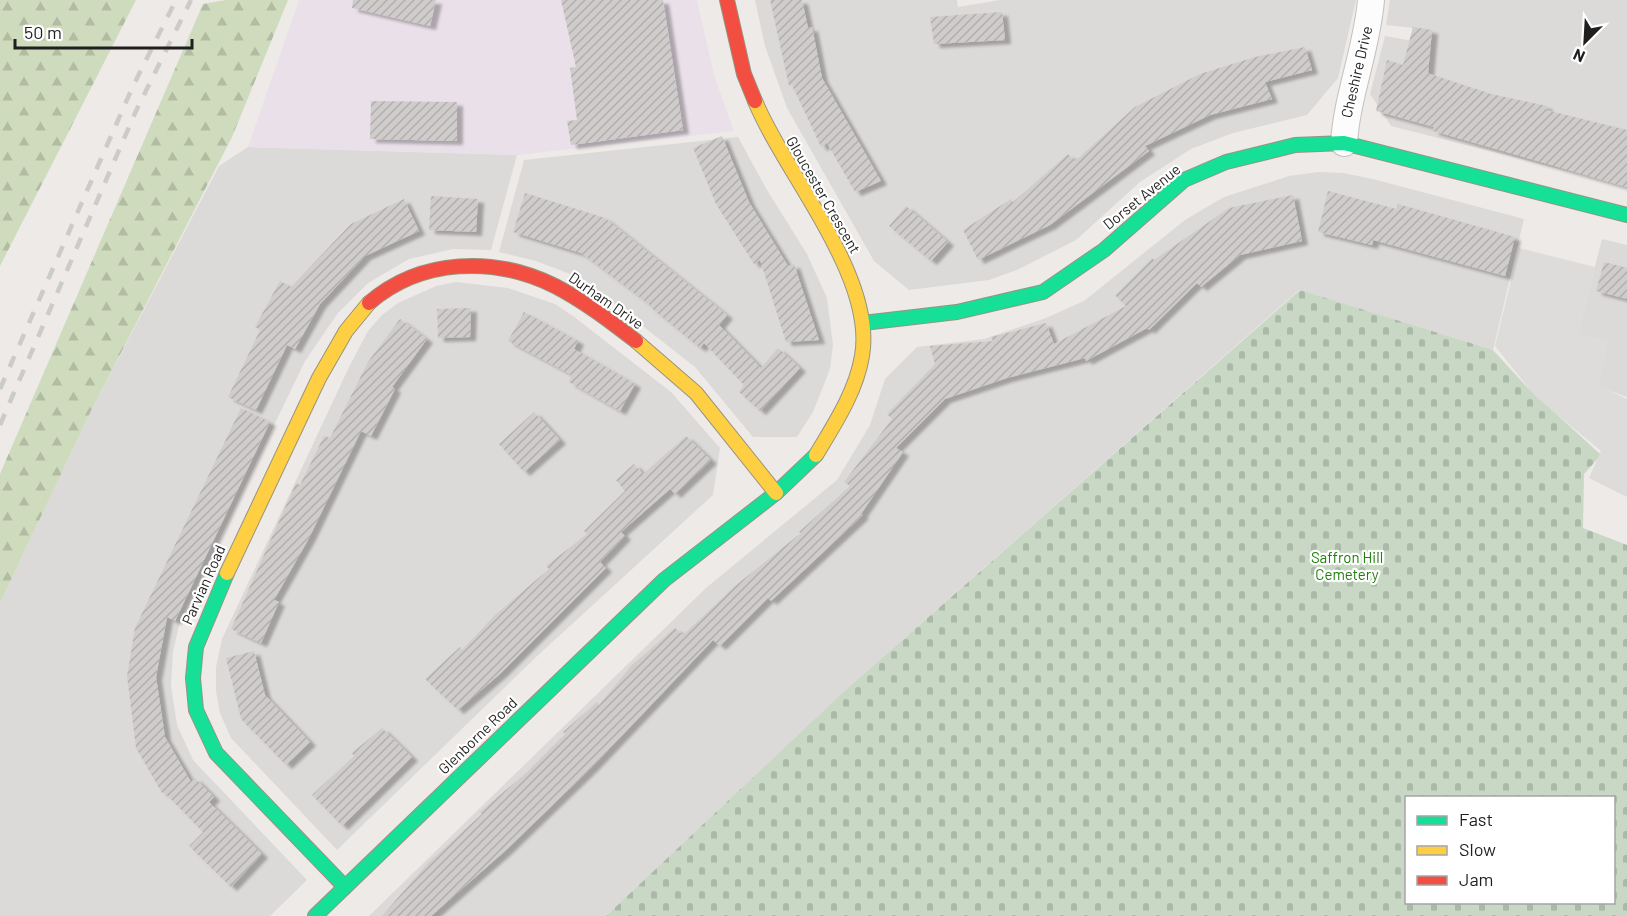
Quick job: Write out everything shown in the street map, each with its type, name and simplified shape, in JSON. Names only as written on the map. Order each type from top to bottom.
[{"type":"street","name":"Gloucester Crescent","points":[[664,580],[776,493],[814,458],[843,412],[862,356],[863,323],[844,261],[767,130],[744,74],[727,0]]},
{"type":"street","name":"Cheshire Drive","points":[[1344,143],[1346,120],[1369,20],[1371,0]]},
{"type":"street","name":"Dorset Avenue","points":[[863,323],[957,312],[1042,292],[1104,250],[1184,180],[1226,162],[1295,145],[1344,143],[1627,215]]},
{"type":"street","name":"Durham Drive","points":[[309,398],[333,351],[358,315],[374,298],[393,285],[423,271],[454,266],[491,267],[530,275],[566,290],[666,364],[697,394],[776,493]]},
{"type":"street","name":"Parvian Road","points":[[309,398],[205,620],[196,647],[193,678],[196,710],[216,753],[345,887]]},
{"type":"street","name":"Glenborne Road","points":[[315,916],[664,580]]},
{"type":"shaded area","points":[[299,0],[697,0],[714,75],[734,131],[517,155],[248,147]]},
{"type":"shaded area","points":[[755,0],[957,0],[958,7],[1000,0],[1356,0],[1338,78],[1307,115],[1233,133],[1191,149],[1140,182],[1076,240],[1017,270],[989,280],[909,290],[874,261],[787,108],[765,46]]},
{"type":"shaded area","points":[[1390,0],[1627,0],[1627,186],[1391,126],[1370,94],[1385,36],[1430,44],[1432,30],[1386,25]]},
{"type":"shaded area","points":[[738,137],[767,190],[807,254],[827,298],[833,345],[830,369],[813,412],[797,437],[753,437],[695,367],[603,295],[570,274],[536,261],[499,252],[524,160]]},
{"type":"shaded area","points":[[248,147],[517,155],[491,250],[453,249],[409,259],[368,283],[338,313],[305,361],[180,621],[173,652],[171,686],[177,725],[193,760],[307,880],[270,916],[0,916],[0,603],[90,413],[219,166]]},
{"type":"shaded area","points":[[1319,172],[1343,173],[1373,179],[1524,219],[1493,350],[1299,290],[841,694],[606,916],[369,916],[706,588],[837,480],[870,425],[885,379],[917,347],[984,339],[1046,318],[1084,301],[1185,220],[1224,197],[1289,176]]},
{"type":"shaded area","points":[[1602,239],[1627,245],[1627,397],[1599,387],[1578,333]]},
{"type":"shaded area","points":[[1519,248],[1595,267],[1578,333],[1608,341],[1599,386],[1627,399],[1627,497],[1589,478],[1601,451],[1535,396],[1495,346]]},
{"type":"shaded area","points":[[456,282],[508,288],[555,304],[671,392],[720,448],[713,495],[535,658],[337,850],[231,738],[220,713],[216,691],[216,667],[222,639],[368,331],[382,315],[398,303],[436,286]]},
{"type":"green space","points":[[0,0],[136,0],[0,266]]},
{"type":"green space","points":[[226,0],[288,0],[232,137],[90,413],[0,603],[0,474],[203,4]]},
{"type":"green space","name":"Saffron Hill Cemetery","points":[[1300,290],[1493,350],[1527,387],[1601,455],[1584,474],[1583,528],[1627,545],[1627,916],[606,916],[841,694]]},
{"type":"building","points":[[353,0],[436,0],[430,26],[352,8]]},
{"type":"building","points":[[561,0],[663,0],[683,130],[571,145],[567,121],[577,120],[570,68],[576,67]]},
{"type":"building","points":[[770,0],[802,0],[808,28],[812,27],[822,78],[881,181],[855,192],[827,143],[821,147],[792,85],[789,86]]},
{"type":"building","points":[[1002,12],[1005,40],[934,44],[930,17]]},
{"type":"building","points":[[1413,27],[1432,30],[1428,73],[1430,74],[1491,94],[1547,106],[1546,110],[1627,130],[1627,187],[1433,131],[1434,127],[1376,111],[1387,60],[1403,65]]},
{"type":"building","points":[[1305,47],[1312,70],[1265,82],[1272,99],[1210,115],[1145,146],[1149,151],[1050,225],[978,260],[963,230],[1011,199],[1013,202],[1068,154],[1075,161],[1135,107],[1200,74],[1255,57]]},
{"type":"building","points":[[371,101],[457,102],[457,141],[370,139]]},
{"type":"building","points":[[722,136],[749,202],[788,266],[794,264],[819,340],[786,342],[760,260],[754,264],[716,204],[693,148]]},
{"type":"building","points":[[1328,191],[1396,209],[1398,204],[1515,237],[1505,276],[1373,240],[1372,245],[1318,232]]},
{"type":"building","points":[[525,193],[605,218],[727,315],[719,325],[761,368],[778,348],[800,368],[760,411],[739,392],[744,385],[704,343],[700,348],[650,305],[581,253],[513,232]]},
{"type":"building","points":[[1293,195],[1302,241],[1240,255],[1201,287],[1197,283],[1149,330],[1147,328],[1086,361],[1085,358],[1007,378],[945,399],[896,448],[903,452],[861,514],[863,515],[771,601],[768,598],[720,646],[713,640],[592,767],[505,851],[431,916],[382,916],[428,863],[482,814],[480,812],[526,773],[565,734],[563,732],[597,702],[599,705],[632,665],[675,628],[683,635],[735,586],[801,533],[799,532],[850,486],[844,482],[892,419],[887,414],[935,364],[930,346],[993,341],[991,337],[1046,323],[1054,344],[1126,306],[1115,295],[1152,258],[1154,260],[1229,208]]},
{"type":"building","points":[[431,196],[478,199],[476,232],[429,230]]},
{"type":"building","points":[[404,199],[419,231],[365,256],[320,304],[295,349],[287,345],[256,410],[228,397],[260,330],[255,327],[280,281],[291,287],[351,224]]},
{"type":"building","points":[[906,206],[948,242],[931,261],[889,226]]},
{"type":"building","points":[[1604,262],[1627,268],[1627,299],[1596,291]]},
{"type":"building","points":[[471,308],[470,337],[438,338],[437,309]]},
{"type":"building","points":[[524,312],[578,341],[574,349],[635,384],[620,411],[569,382],[572,375],[508,341]]},
{"type":"building","points":[[400,319],[427,339],[392,387],[395,389],[371,436],[361,431],[309,538],[274,600],[279,602],[261,643],[231,629],[296,483],[300,485],[324,436],[330,438],[368,362]]},
{"type":"building","points":[[241,408],[270,422],[175,621],[167,617],[156,677],[165,737],[191,782],[195,778],[214,797],[209,802],[262,854],[231,887],[189,846],[203,832],[164,792],[162,793],[136,748],[127,676],[135,628]]},
{"type":"building","points":[[534,412],[560,440],[524,472],[499,444]]},
{"type":"building","points":[[686,436],[711,460],[675,494],[670,489],[621,532],[625,536],[600,562],[606,568],[501,673],[458,710],[425,679],[460,647],[462,650],[495,615],[549,569],[546,566],[587,534],[584,531],[625,491],[616,480],[634,464],[643,474]]},
{"type":"building","points":[[254,651],[265,695],[310,742],[286,765],[241,719],[226,658]]},
{"type":"building","points":[[382,728],[412,757],[342,826],[312,795],[354,756],[352,753]]},
{"type":"railway","points":[[0,389],[133,86],[176,0]]},
{"type":"railway","points":[[0,425],[136,111],[191,0]]},
{"type":"traffic: fast","points":[[863,323],[957,312],[1043,292],[1104,250],[1184,180],[1226,162],[1295,145],[1344,143],[1627,215]]},
{"type":"traffic: fast","points":[[315,916],[664,580],[776,493],[816,455]]},
{"type":"traffic: fast","points":[[227,573],[196,647],[193,678],[196,710],[216,753],[345,887]]},
{"type":"traffic: slow","points":[[755,101],[842,260],[855,293],[863,325],[862,356],[855,382],[816,455]]},
{"type":"traffic: slow","points":[[227,573],[319,378],[346,331],[369,303]]},
{"type":"traffic: slow","points":[[636,341],[696,393],[776,493]]},
{"type":"traffic: jam","points":[[727,0],[744,74],[755,101]]},
{"type":"traffic: jam","points":[[369,303],[389,288],[412,277],[459,266],[483,266],[532,276],[555,286],[597,312],[636,341]]}]
